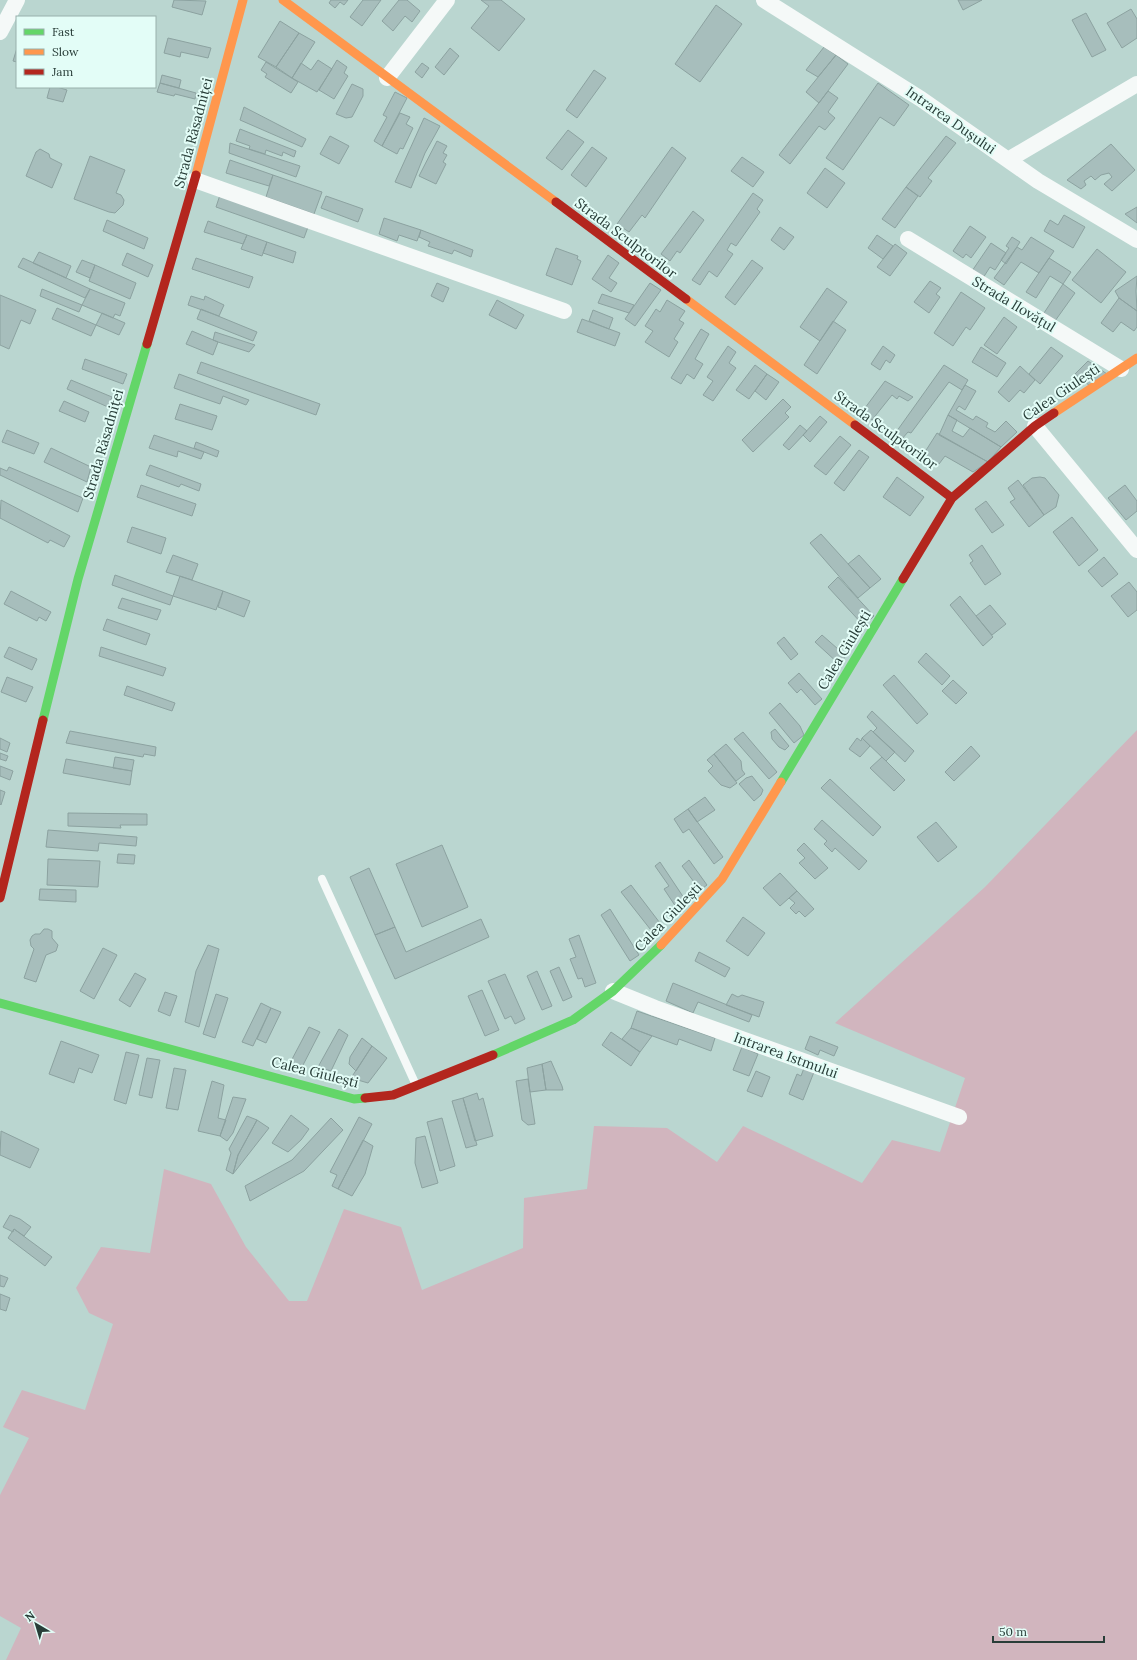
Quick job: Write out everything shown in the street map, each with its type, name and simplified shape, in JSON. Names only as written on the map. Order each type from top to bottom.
[{"type":"main road","name":"Strada Răsadniței","points":[[0,898],[78,579],[195,180],[243,0]]},
{"type":"main road","name":"Strada Sculptorilor","points":[[283,0],[952,498]]},
{"type":"main road","name":"Calea Giulești","points":[[0,1003],[354,1099],[393,1095],[532,1039],[573,1020],[613,991],[654,953],[722,879],[952,498],[1035,426],[1137,358]]},
{"type":"street","points":[[0,32],[17,0]]},
{"type":"street","points":[[387,78],[447,0]]},
{"type":"street","name":"Intrarea Dușului","points":[[764,0],[921,98],[1038,181],[1137,240]]},
{"type":"street","points":[[1008,160],[1137,84]]},
{"type":"street","points":[[195,180],[564,311]]},
{"type":"street","name":"Strada Ilovățul","points":[[908,239],[1121,369]]},
{"type":"street","points":[[1035,426],[1137,550]]},
{"type":"street","name":"Intrarea Istmului","points":[[613,991],[662,1011],[959,1117]]},
{"type":"lane","points":[[322,879],[416,1086]]},
{"type":"shaded area","points":[[1137,730],[1137,1660],[6,1660],[21,1628],[0,1616],[0,1495],[29,1438],[3,1427],[22,1390],[85,1410],[113,1324],[89,1313],[76,1288],[101,1247],[150,1253],[164,1169],[211,1184],[246,1247],[289,1301],[307,1301],[344,1209],[401,1227],[422,1290],[523,1248],[524,1198],[587,1189],[594,1126],[667,1128],[717,1162],[743,1126],[862,1183],[892,1140],[940,1152],[965,1078],[835,1023],[985,887]]},
{"type":"building","points":[[174,0],[206,1],[202,15],[172,7]]},
{"type":"building","points":[[331,0],[348,0],[344,5],[340,2],[335,8],[329,3]]},
{"type":"building","points":[[363,0],[381,0],[362,26],[350,17]]},
{"type":"building","points":[[399,0],[407,0],[420,11],[412,22],[405,16],[393,31],[382,21]]},
{"type":"building","points":[[481,0],[501,0],[525,19],[499,51],[471,28],[489,6]]},
{"type":"building","points":[[958,0],[982,0],[963,10]]},
{"type":"building","points":[[716,5],[742,24],[700,82],[675,64]]},
{"type":"building","points":[[1131,9],[1137,19],[1137,38],[1122,48],[1107,23]]},
{"type":"building","points":[[1086,13],[1106,50],[1092,57],[1072,20]]},
{"type":"building","points":[[280,21],[299,33],[276,67],[258,57]]},
{"type":"building","points":[[299,33],[315,42],[292,78],[276,67]]},
{"type":"building","points":[[168,38],[211,48],[208,58],[181,52],[180,57],[164,53]]},
{"type":"building","points":[[824,47],[836,55],[818,77],[806,70]]},
{"type":"building","points":[[450,48],[459,56],[444,75],[435,67]]},
{"type":"building","points":[[16,51],[16,62],[13,61]]},
{"type":"building","points":[[836,55],[848,64],[819,103],[806,92]]},
{"type":"building","points":[[318,60],[332,69],[317,92],[292,78],[301,63],[311,70]]},
{"type":"building","points":[[337,60],[347,67],[344,73],[348,76],[334,99],[319,90]]},
{"type":"building","points":[[266,62],[298,82],[291,93],[265,77],[267,74],[261,70]]},
{"type":"building","points":[[422,63],[429,68],[422,78],[415,72]]},
{"type":"building","points":[[594,70],[606,78],[577,118],[566,110]]},
{"type":"building","points":[[162,75],[181,80],[179,88],[160,83]]},
{"type":"building","points":[[160,83],[196,93],[195,99],[175,94],[174,96],[157,92]]},
{"type":"building","points":[[878,83],[909,105],[894,126],[880,117],[843,170],[826,158]]},
{"type":"building","points":[[352,84],[363,89],[363,96],[352,117],[346,118],[336,114]]},
{"type":"building","points":[[50,88],[60,88],[67,90],[63,102],[47,98]]},
{"type":"building","points":[[828,91],[838,98],[828,112],[835,118],[825,130],[819,126],[790,164],[779,155]]},
{"type":"building","points":[[395,92],[407,98],[382,146],[374,141],[387,117],[383,115]]},
{"type":"building","points":[[244,107],[306,139],[302,147],[240,120]]},
{"type":"building","points":[[400,113],[410,117],[406,124],[413,128],[403,149],[400,148],[397,154],[382,146]]},
{"type":"building","points":[[424,118],[440,126],[425,153],[411,188],[395,182]]},
{"type":"building","points":[[240,129],[296,151],[294,157],[283,152],[282,156],[266,150],[265,154],[249,149],[250,146],[236,141]]},
{"type":"building","points":[[568,130],[584,142],[562,170],[546,158]]},
{"type":"building","points":[[330,136],[349,146],[339,164],[320,154]]},
{"type":"building","points":[[946,136],[956,143],[928,178],[932,181],[920,197],[906,187]]},
{"type":"building","points":[[437,141],[447,146],[443,153],[447,155],[443,162],[446,164],[436,184],[419,176]]},
{"type":"building","points":[[230,143],[300,166],[296,177],[229,153]]},
{"type":"building","points":[[1111,144],[1135,170],[1112,191],[1104,184],[1112,177],[1109,173],[1101,175],[1095,180],[1091,176],[1084,181],[1086,185],[1081,189],[1067,180]]},
{"type":"building","points":[[592,147],[607,158],[586,187],[571,175]]},
{"type":"building","points":[[672,147],[686,158],[645,218],[642,215],[629,232],[617,224]]},
{"type":"building","points":[[40,149],[49,154],[50,158],[62,164],[52,188],[26,176],[36,152]]},
{"type":"building","points":[[90,156],[125,170],[116,193],[121,195],[124,200],[123,205],[115,213],[74,199]]},
{"type":"building","points":[[742,157],[764,172],[753,187],[731,171]]},
{"type":"building","points":[[230,160],[273,175],[269,186],[226,173]]},
{"type":"building","points":[[825,168],[845,183],[827,208],[807,193]]},
{"type":"building","points":[[273,175],[322,192],[314,214],[266,197]]},
{"type":"building","points":[[906,187],[918,196],[895,228],[882,219]]},
{"type":"building","points":[[753,193],[763,200],[757,209],[760,212],[736,246],[731,243],[727,250],[733,254],[717,277],[709,271],[700,285],[692,280]]},
{"type":"building","points":[[220,195],[308,227],[304,238],[216,207]]},
{"type":"building","points":[[326,196],[363,209],[358,222],[321,208]]},
{"type":"building","points":[[1137,207],[1137,223],[1125,214]]},
{"type":"building","points":[[693,211],[704,220],[680,253],[677,251],[670,261],[661,254]]},
{"type":"building","points":[[1064,215],[1085,227],[1073,248],[1044,231],[1050,220],[1058,225]]},
{"type":"building","points":[[384,218],[421,230],[417,241],[399,235],[397,241],[379,234]]},
{"type":"building","points":[[107,220],[148,238],[144,249],[103,231]]},
{"type":"building","points":[[208,221],[247,235],[243,244],[204,232]]},
{"type":"building","points":[[970,226],[986,237],[971,258],[966,254],[963,258],[953,251]]},
{"type":"building","points":[[780,227],[794,237],[784,250],[771,240]]},
{"type":"building","points":[[421,230],[473,250],[471,257],[454,250],[452,254],[428,246],[430,242],[419,237]]},
{"type":"building","points":[[247,235],[267,242],[262,256],[241,249]]},
{"type":"building","points":[[877,235],[893,246],[883,259],[868,248]]},
{"type":"building","points":[[1012,237],[1020,242],[1006,264],[1001,260],[1009,248],[1006,246]]},
{"type":"building","points":[[1031,237],[1054,251],[1039,273],[1021,262],[1004,285],[994,278],[1017,247],[1022,250]]},
{"type":"building","points":[[267,242],[296,252],[293,263],[263,253]]},
{"type":"building","points":[[991,243],[1006,253],[995,270],[990,267],[983,278],[972,271]]},
{"type":"building","points":[[895,244],[907,253],[890,276],[877,267]]},
{"type":"building","points":[[556,248],[578,256],[577,259],[581,261],[572,285],[546,275]]},
{"type":"building","points":[[1097,249],[1126,272],[1101,303],[1072,280]]},
{"type":"building","points":[[39,252],[71,266],[66,278],[33,263]]},
{"type":"building","points":[[127,253],[153,265],[148,277],[122,265]]},
{"type":"building","points":[[608,255],[619,263],[609,278],[617,283],[611,292],[592,279]]},
{"type":"building","points":[[23,258],[90,289],[85,298],[18,267]]},
{"type":"building","points":[[196,258],[253,277],[249,288],[192,269]]},
{"type":"building","points":[[1049,258],[1071,272],[1063,284],[1050,276],[1036,298],[1026,292]]},
{"type":"building","points":[[82,260],[95,265],[90,278],[76,272]]},
{"type":"building","points":[[752,260],[763,268],[735,305],[725,297]]},
{"type":"building","points":[[95,265],[136,283],[130,299],[89,281]]},
{"type":"building","points":[[1137,276],[1137,311],[1119,298],[1115,291]]},
{"type":"building","points":[[930,281],[941,288],[936,294],[940,297],[929,313],[914,302]]},
{"type":"building","points":[[437,283],[449,288],[443,302],[431,296]]},
{"type":"building","points":[[650,283],[661,290],[635,326],[625,319]]},
{"type":"building","points":[[1063,284],[1075,293],[1055,321],[1044,313]]},
{"type":"building","points":[[827,288],[847,302],[820,341],[800,327]]},
{"type":"building","points":[[42,289],[82,305],[79,312],[40,296]]},
{"type":"building","points":[[90,289],[125,303],[120,316],[115,314],[113,318],[82,305]]},
{"type":"building","points":[[961,292],[985,308],[970,330],[966,327],[953,346],[934,333]]},
{"type":"building","points":[[602,294],[634,305],[629,313],[598,303]]},
{"type":"building","points":[[0,295],[36,310],[30,324],[21,320],[9,349],[0,345]]},
{"type":"building","points":[[191,296],[204,300],[205,296],[224,305],[219,316],[188,305]]},
{"type":"building","points":[[1119,298],[1137,311],[1137,327],[1134,331],[1121,322],[1113,332],[1101,323]]},
{"type":"building","points":[[497,300],[524,315],[516,329],[489,315]]},
{"type":"building","points":[[667,300],[685,311],[679,320],[684,323],[674,339],[678,342],[669,357],[645,342],[653,331],[645,326],[656,309],[660,312]]},
{"type":"building","points":[[57,308],[96,325],[91,336],[52,319]]},
{"type":"building","points":[[201,309],[257,332],[253,341],[197,319]]},
{"type":"building","points":[[593,310],[613,318],[609,329],[589,321]]},
{"type":"building","points":[[102,313],[125,323],[119,335],[96,325]]},
{"type":"building","points":[[1004,317],[1017,327],[997,354],[984,345]]},
{"type":"building","points":[[582,319],[620,333],[615,346],[577,332]]},
{"type":"building","points":[[833,321],[846,330],[817,374],[804,365]]},
{"type":"building","points":[[701,329],[709,334],[695,359],[703,364],[694,379],[687,374],[681,384],[671,378]]},
{"type":"building","points":[[192,331],[218,342],[213,355],[186,344]]},
{"type":"building","points":[[215,332],[255,345],[249,352],[218,342],[213,340]]},
{"type":"building","points":[[728,346],[736,352],[729,363],[736,368],[713,401],[703,395],[713,381],[707,377]]},
{"type":"building","points":[[883,346],[895,355],[890,363],[886,360],[880,370],[871,364]]},
{"type":"building","points":[[981,347],[1006,363],[997,377],[972,362]]},
{"type":"building","points":[[1051,347],[1063,356],[1040,384],[1029,374]]},
{"type":"building","points":[[85,359],[127,374],[123,384],[82,369]]},
{"type":"building","points":[[1088,361],[1107,374],[1090,386],[1075,374]]},
{"type":"building","points":[[201,362],[320,404],[316,415],[197,373]]},
{"type":"building","points":[[755,365],[767,374],[749,399],[736,390]]},
{"type":"building","points":[[944,365],[968,380],[962,390],[949,382],[911,433],[908,432],[901,440],[894,435]]},
{"type":"building","points":[[1020,366],[1035,380],[1024,393],[1020,390],[1009,402],[998,392]]},
{"type":"building","points":[[179,374],[249,400],[246,405],[223,396],[220,404],[174,388]]},
{"type":"building","points":[[767,374],[779,382],[766,400],[755,391]]},
{"type":"building","points":[[71,380],[112,397],[108,407],[67,389]]},
{"type":"building","points":[[885,381],[913,397],[908,401],[899,396],[897,399],[892,395],[872,420],[862,412]]},
{"type":"building","points":[[965,385],[976,391],[965,410],[959,406],[956,410],[973,420],[976,416],[988,423],[986,427],[995,432],[1006,421],[1017,432],[1001,447],[948,415]]},
{"type":"building","points":[[783,399],[791,407],[785,413],[789,417],[753,452],[742,440]]},
{"type":"building","points":[[64,401],[89,412],[85,422],[59,411]]},
{"type":"building","points":[[180,404],[217,416],[212,430],[175,419]]},
{"type":"building","points":[[948,415],[957,420],[952,431],[963,437],[970,428],[1001,447],[988,462],[939,435]]},
{"type":"building","points":[[820,416],[827,422],[810,442],[803,435]]},
{"type":"building","points":[[800,425],[807,431],[789,450],[783,445]]},
{"type":"building","points":[[7,430],[39,443],[34,454],[2,442]]},
{"type":"building","points":[[937,433],[988,462],[973,472],[945,456],[939,464],[923,455]]},
{"type":"building","points":[[154,435],[204,452],[201,459],[178,451],[177,457],[149,448]]},
{"type":"building","points":[[840,436],[851,445],[826,475],[814,466]]},
{"type":"building","points":[[196,442],[219,451],[217,457],[194,448]]},
{"type":"building","points":[[51,448],[91,467],[87,482],[44,462]]},
{"type":"building","points":[[859,450],[869,457],[844,491],[834,483]]},
{"type":"building","points":[[150,465],[201,484],[199,491],[181,484],[179,487],[146,475]]},
{"type":"building","points":[[9,467],[83,498],[78,512],[0,475],[0,468],[7,471]]},
{"type":"building","points":[[897,477],[924,497],[910,516],[883,497]]},
{"type":"building","points":[[1032,478],[1045,478],[1059,495],[1056,507],[1044,515],[1023,485]]},
{"type":"building","points":[[1018,480],[1044,515],[1029,527],[1010,502],[1015,499],[1008,488]]},
{"type":"building","points":[[141,485],[196,504],[192,516],[137,497]]},
{"type":"building","points":[[1125,485],[1137,501],[1137,511],[1126,520],[1108,498]]},
{"type":"building","points":[[1,500],[70,536],[64,547],[50,540],[48,543],[0,518]]},
{"type":"building","points":[[986,501],[1004,525],[992,533],[975,509]]},
{"type":"building","points":[[1072,517],[1098,550],[1079,566],[1053,532]]},
{"type":"building","points":[[132,527],[166,538],[161,554],[127,542]]},
{"type":"building","points":[[821,534],[870,588],[858,598],[810,543]]},
{"type":"building","points":[[982,545],[1001,574],[985,585],[970,563],[973,561],[969,555]]},
{"type":"building","points":[[173,555],[198,564],[192,580],[166,572]]},
{"type":"building","points":[[859,555],[881,579],[870,588],[848,564]]},
{"type":"building","points":[[1104,557],[1118,574],[1102,587],[1088,571]]},
{"type":"building","points":[[115,575],[173,596],[170,605],[112,585]]},
{"type":"building","points":[[180,576],[223,591],[216,610],[173,596]]},
{"type":"building","points":[[838,577],[874,616],[864,626],[828,587]]},
{"type":"building","points":[[1129,582],[1137,592],[1137,610],[1128,617],[1111,596]]},
{"type":"building","points":[[11,591],[51,612],[46,621],[39,617],[37,621],[4,604]]},
{"type":"building","points":[[223,591],[250,601],[244,617],[218,607]]},
{"type":"building","points":[[960,596],[993,637],[983,646],[950,605]]},
{"type":"building","points":[[122,598],[161,610],[157,620],[118,608]]},
{"type":"building","points":[[990,605],[1006,624],[992,635],[976,616]]},
{"type":"building","points":[[107,619],[150,634],[146,645],[103,630]]},
{"type":"building","points":[[822,635],[846,656],[839,664],[815,642]]},
{"type":"building","points":[[784,637],[798,654],[791,660],[777,643]]},
{"type":"building","points":[[9,647],[37,659],[32,670],[4,657]]},
{"type":"building","points":[[101,647],[166,668],[163,676],[99,656]]},
{"type":"building","points":[[926,653],[950,676],[942,685],[918,662]]},
{"type":"building","points":[[799,673],[822,699],[815,705],[801,689],[797,693],[788,683]]},
{"type":"building","points":[[894,675],[928,714],[917,724],[883,685]]},
{"type":"building","points":[[7,677],[33,687],[26,702],[1,692]]},
{"type":"building","points":[[953,680],[967,693],[956,704],[942,691]]},
{"type":"building","points":[[127,686],[175,703],[172,711],[124,695]]},
{"type":"building","points":[[780,703],[800,726],[804,735],[794,743],[769,713]]},
{"type":"building","points":[[872,711],[914,751],[905,762],[873,732],[877,728],[867,717]]},
{"type":"building","points":[[775,729],[789,746],[785,750],[779,747],[772,739],[771,732]]},
{"type":"building","points":[[871,730],[895,752],[886,761],[862,738]]},
{"type":"building","points":[[70,731],[156,747],[155,756],[144,754],[143,757],[66,743]]},
{"type":"building","points":[[743,732],[777,772],[769,779],[734,739]]},
{"type":"building","points":[[0,738],[10,743],[7,752],[0,749]]},
{"type":"building","points":[[857,738],[861,741],[862,738],[870,746],[860,757],[849,749]]},
{"type":"building","points":[[726,744],[741,761],[742,770],[745,774],[736,781],[714,754]]},
{"type":"building","points":[[971,746],[980,756],[954,781],[945,772]]},
{"type":"building","points":[[0,753],[8,756],[6,761],[0,759]]},
{"type":"building","points":[[714,754],[737,783],[730,788],[721,785],[708,771],[713,766],[707,760]]},
{"type":"building","points":[[115,757],[134,760],[132,771],[113,768]]},
{"type":"building","points":[[882,757],[905,780],[894,791],[870,768]]},
{"type":"building","points":[[66,759],[132,771],[130,785],[63,773]]},
{"type":"building","points":[[0,766],[13,771],[10,780],[0,776]]},
{"type":"building","points":[[752,776],[763,790],[761,795],[754,801],[739,784],[746,778]]},
{"type":"building","points":[[830,779],[881,827],[873,836],[821,788]]},
{"type":"building","points":[[0,790],[5,792],[1,805],[0,804]]},
{"type":"building","points":[[705,797],[715,810],[697,822],[688,809]]},
{"type":"building","points":[[688,809],[723,857],[714,864],[689,829],[683,833],[674,819]]},
{"type":"building","points":[[68,813],[147,814],[147,825],[120,825],[121,828],[68,826]]},
{"type":"building","points":[[822,820],[867,861],[859,870],[835,848],[832,852],[824,844],[827,841],[814,829]]},
{"type":"building","points":[[936,822],[957,847],[938,862],[917,837]]},
{"type":"building","points":[[48,830],[137,837],[136,846],[99,843],[98,851],[46,847]]},
{"type":"building","points":[[804,843],[828,868],[815,879],[799,863],[805,858],[797,850]]},
{"type":"building","points":[[442,845],[468,907],[422,927],[396,864]]},
{"type":"building","points":[[118,854],[135,855],[134,864],[117,863]]},
{"type":"building","points":[[48,859],[100,861],[98,887],[47,885]]},
{"type":"building","points":[[689,860],[707,885],[700,890],[682,866]]},
{"type":"building","points":[[660,862],[688,904],[678,910],[664,889],[669,886],[655,866]]},
{"type":"building","points":[[369,868],[395,927],[375,935],[350,877]]},
{"type":"building","points":[[780,873],[797,891],[780,906],[763,888]]},
{"type":"building","points":[[631,885],[663,927],[654,934],[621,892]]},
{"type":"building","points":[[40,889],[76,890],[76,902],[39,900]]},
{"type":"building","points":[[797,891],[814,909],[805,917],[799,911],[796,914],[790,908],[795,903],[789,898]]},
{"type":"building","points":[[610,909],[639,955],[630,961],[601,915]]},
{"type":"building","points":[[743,917],[765,933],[748,956],[726,941]]},
{"type":"building","points":[[481,919],[489,937],[395,979],[375,935],[395,927],[406,952]]},
{"type":"building","points":[[44,929],[52,931],[52,938],[58,945],[56,951],[46,955],[36,982],[24,978],[34,949],[31,946],[30,940],[32,936],[35,934],[40,934]]},
{"type":"building","points":[[579,935],[596,983],[585,987],[582,978],[578,979],[570,959],[576,957],[569,939]]},
{"type":"building","points":[[208,945],[219,949],[199,1027],[185,1022],[196,971]]},
{"type":"building","points":[[103,948],[117,955],[94,999],[80,991]]},
{"type":"building","points":[[699,952],[730,968],[725,977],[695,961]]},
{"type":"building","points":[[559,967],[572,997],[563,1001],[550,971]]},
{"type":"building","points":[[537,971],[552,1006],[542,1010],[527,976]]},
{"type":"building","points":[[135,973],[146,979],[130,1007],[119,1000]]},
{"type":"building","points":[[505,974],[525,1019],[515,1024],[511,1016],[505,1019],[488,981]]},
{"type":"building","points":[[673,983],[752,1015],[749,1022],[698,1002],[693,1013],[666,1001]]},
{"type":"building","points":[[482,990],[499,1030],[485,1036],[468,996]]},
{"type":"building","points":[[165,992],[177,996],[170,1016],[158,1011]]},
{"type":"building","points":[[216,994],[228,998],[215,1038],[203,1034]]},
{"type":"building","points":[[732,994],[738,997],[742,995],[764,1002],[759,1017],[726,1005]]},
{"type":"building","points":[[261,1003],[271,1008],[253,1046],[242,1042]]},
{"type":"building","points":[[271,1008],[281,1012],[266,1043],[257,1039]]},
{"type":"building","points":[[637,1011],[715,1038],[711,1051],[679,1039],[677,1045],[631,1028]]},
{"type":"building","points":[[309,1027],[320,1032],[302,1067],[290,1063]]},
{"type":"building","points":[[631,1028],[652,1036],[640,1052],[622,1039]]},
{"type":"building","points":[[339,1029],[348,1035],[331,1071],[318,1067]]},
{"type":"building","points":[[611,1032],[640,1052],[631,1066],[602,1045]]},
{"type":"building","points":[[810,1036],[838,1047],[834,1056],[820,1050],[818,1055],[805,1049]]},
{"type":"building","points":[[362,1038],[372,1046],[356,1071],[349,1064],[350,1057]]},
{"type":"building","points":[[61,1041],[99,1055],[92,1073],[79,1068],[74,1083],[49,1074]]},
{"type":"building","points":[[372,1046],[387,1058],[368,1083],[351,1078]]},
{"type":"building","points":[[742,1047],[758,1054],[749,1076],[733,1070]]},
{"type":"building","points":[[126,1052],[139,1055],[126,1104],[114,1100]]},
{"type":"building","points":[[147,1058],[160,1060],[152,1098],[139,1095]]},
{"type":"building","points":[[551,1061],[563,1090],[546,1090],[542,1064]]},
{"type":"building","points":[[542,1064],[546,1090],[530,1092],[527,1068]]},
{"type":"building","points":[[174,1068],[186,1070],[178,1110],[166,1108]]},
{"type":"building","points":[[804,1068],[814,1072],[803,1100],[789,1094],[797,1074],[801,1076]]},
{"type":"building","points":[[756,1071],[770,1077],[762,1097],[747,1091]]},
{"type":"building","points":[[528,1079],[535,1124],[528,1125],[522,1120],[516,1081]]},
{"type":"building","points":[[212,1081],[224,1085],[218,1118],[226,1120],[220,1136],[198,1131]]},
{"type":"building","points":[[477,1093],[479,1100],[483,1098],[493,1136],[475,1141],[463,1098]]},
{"type":"building","points":[[233,1097],[246,1099],[233,1133],[227,1141],[220,1136]]},
{"type":"building","points":[[463,1098],[477,1145],[466,1148],[452,1101]]},
{"type":"building","points":[[291,1115],[309,1129],[301,1140],[288,1152],[272,1143]]},
{"type":"building","points":[[247,1116],[257,1120],[238,1155],[233,1174],[226,1170],[231,1153],[229,1149]]},
{"type":"building","points":[[359,1117],[372,1124],[338,1189],[332,1186],[337,1175],[330,1172]]},
{"type":"building","points":[[331,1118],[343,1130],[304,1171],[250,1201],[245,1186],[292,1160]]},
{"type":"building","points":[[442,1118],[455,1166],[440,1171],[427,1122]]},
{"type":"building","points":[[257,1120],[269,1128],[233,1174],[238,1155]]},
{"type":"building","points":[[1,1131],[39,1149],[30,1168],[0,1155]]},
{"type":"building","points":[[425,1136],[438,1183],[422,1188],[415,1163],[416,1138]]},
{"type":"building","points":[[363,1140],[373,1146],[365,1174],[352,1196],[338,1189]]},
{"type":"building","points":[[10,1215],[20,1219],[31,1227],[24,1236],[14,1229],[13,1232],[3,1227]]},
{"type":"building","points":[[14,1229],[52,1257],[45,1266],[8,1238]]},
{"type":"building","points":[[0,1275],[8,1278],[4,1287],[0,1286]]},
{"type":"building","points":[[0,1294],[10,1298],[6,1311],[0,1309]]},
{"type":"traffic: fast","points":[[43,720],[78,579],[147,344]]},
{"type":"traffic: fast","points":[[781,782],[903,579]]},
{"type":"traffic: fast","points":[[493,1055],[573,1020],[613,991],[661,945]]},
{"type":"traffic: fast","points":[[0,1003],[354,1099],[365,1098]]},
{"type":"traffic: slow","points":[[196,175],[243,0]]},
{"type":"traffic: slow","points":[[283,0],[556,202]]},
{"type":"traffic: slow","points":[[686,299],[855,425]]},
{"type":"traffic: slow","points":[[1054,413],[1137,358]]},
{"type":"traffic: slow","points":[[661,945],[722,879],[781,782]]},
{"type":"traffic: jam","points":[[147,344],[196,175]]},
{"type":"traffic: jam","points":[[556,202],[686,299]]},
{"type":"traffic: jam","points":[[903,579],[952,498],[1035,426],[1054,413]]},
{"type":"traffic: jam","points":[[855,425],[952,498]]},
{"type":"traffic: jam","points":[[0,898],[43,720]]},
{"type":"traffic: jam","points":[[365,1098],[393,1095],[493,1055]]}]
